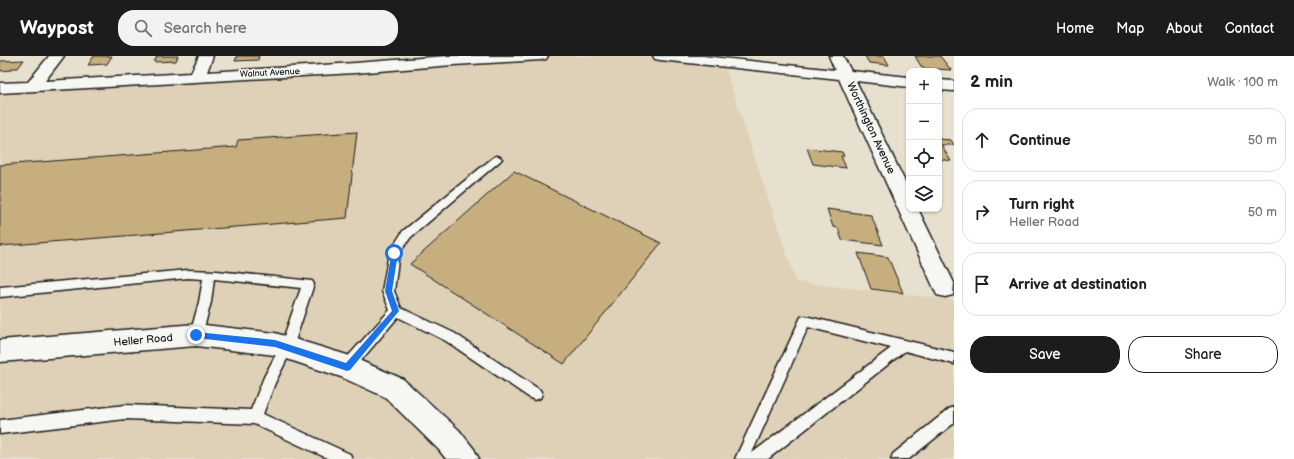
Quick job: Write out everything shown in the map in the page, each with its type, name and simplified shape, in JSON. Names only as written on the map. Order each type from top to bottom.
[{"type":"street","points":[[33,86],[57,56]]},
{"type":"street","points":[[197,77],[206,56]]},
{"type":"street","name":"Walnut Avenue","points":[[0,88],[197,77],[356,62],[540,56]]},
{"type":"street","points":[[660,56],[906,82]]},
{"type":"street","name":"Worthington Avenue","points":[[836,56],[945,288]]},
{"type":"street","points":[[942,85],[954,86]]},
{"type":"street","name":"Heller Road","points":[[0,351],[196,335],[275,344],[347,367],[394,388],[449,440],[464,459]]},
{"type":"lane","points":[[497,159],[407,234],[394,253],[388,291],[396,311],[450,337],[534,394]]},
{"type":"lane","points":[[0,292],[188,274],[308,284],[287,347],[269,381],[255,417]]},
{"type":"lane","points":[[196,335],[205,302],[209,275]]},
{"type":"lane","points":[[347,367],[396,311]]},
{"type":"lane","points":[[742,459],[805,321],[954,358]]},
{"type":"lane","points":[[756,459],[904,345]]},
{"type":"lane","points":[[0,427],[125,412],[255,417],[345,459]]},
{"type":"lane","points":[[898,459],[954,414]]},
{"type":"shaded area","points":[[552,56],[651,56],[724,65],[796,282],[954,300],[954,459],[0,459],[0,88]]},
{"type":"building","points":[[94,56],[112,56],[107,64],[88,65]]},
{"type":"building","points":[[157,56],[178,56],[176,61],[154,62]]},
{"type":"building","points":[[237,56],[259,56],[258,60],[235,61]]},
{"type":"building","points":[[865,56],[884,56],[889,65],[869,63]]},
{"type":"building","points":[[915,56],[940,56],[951,70],[942,69],[942,68],[922,68]]},
{"type":"building","points":[[24,60],[18,68],[0,71],[0,61]]},
{"type":"building","points":[[357,132],[347,218],[0,246],[0,165],[236,147],[238,140]]},
{"type":"building","points":[[942,139],[951,140],[954,145],[942,145]]},
{"type":"building","points":[[942,147],[951,161],[942,160]]},
{"type":"building","points":[[807,148],[842,152],[844,156],[841,156],[846,168],[813,164]]},
{"type":"building","points":[[514,171],[661,243],[564,364],[410,264]]},
{"type":"building","points":[[827,209],[871,215],[883,245],[842,240],[838,228],[833,227]]},
{"type":"building","points":[[858,253],[888,257],[903,293],[871,289]]},
{"type":"route","points":[[196,335],[275,344],[347,367],[396,311],[388,291],[394,253]]}]
